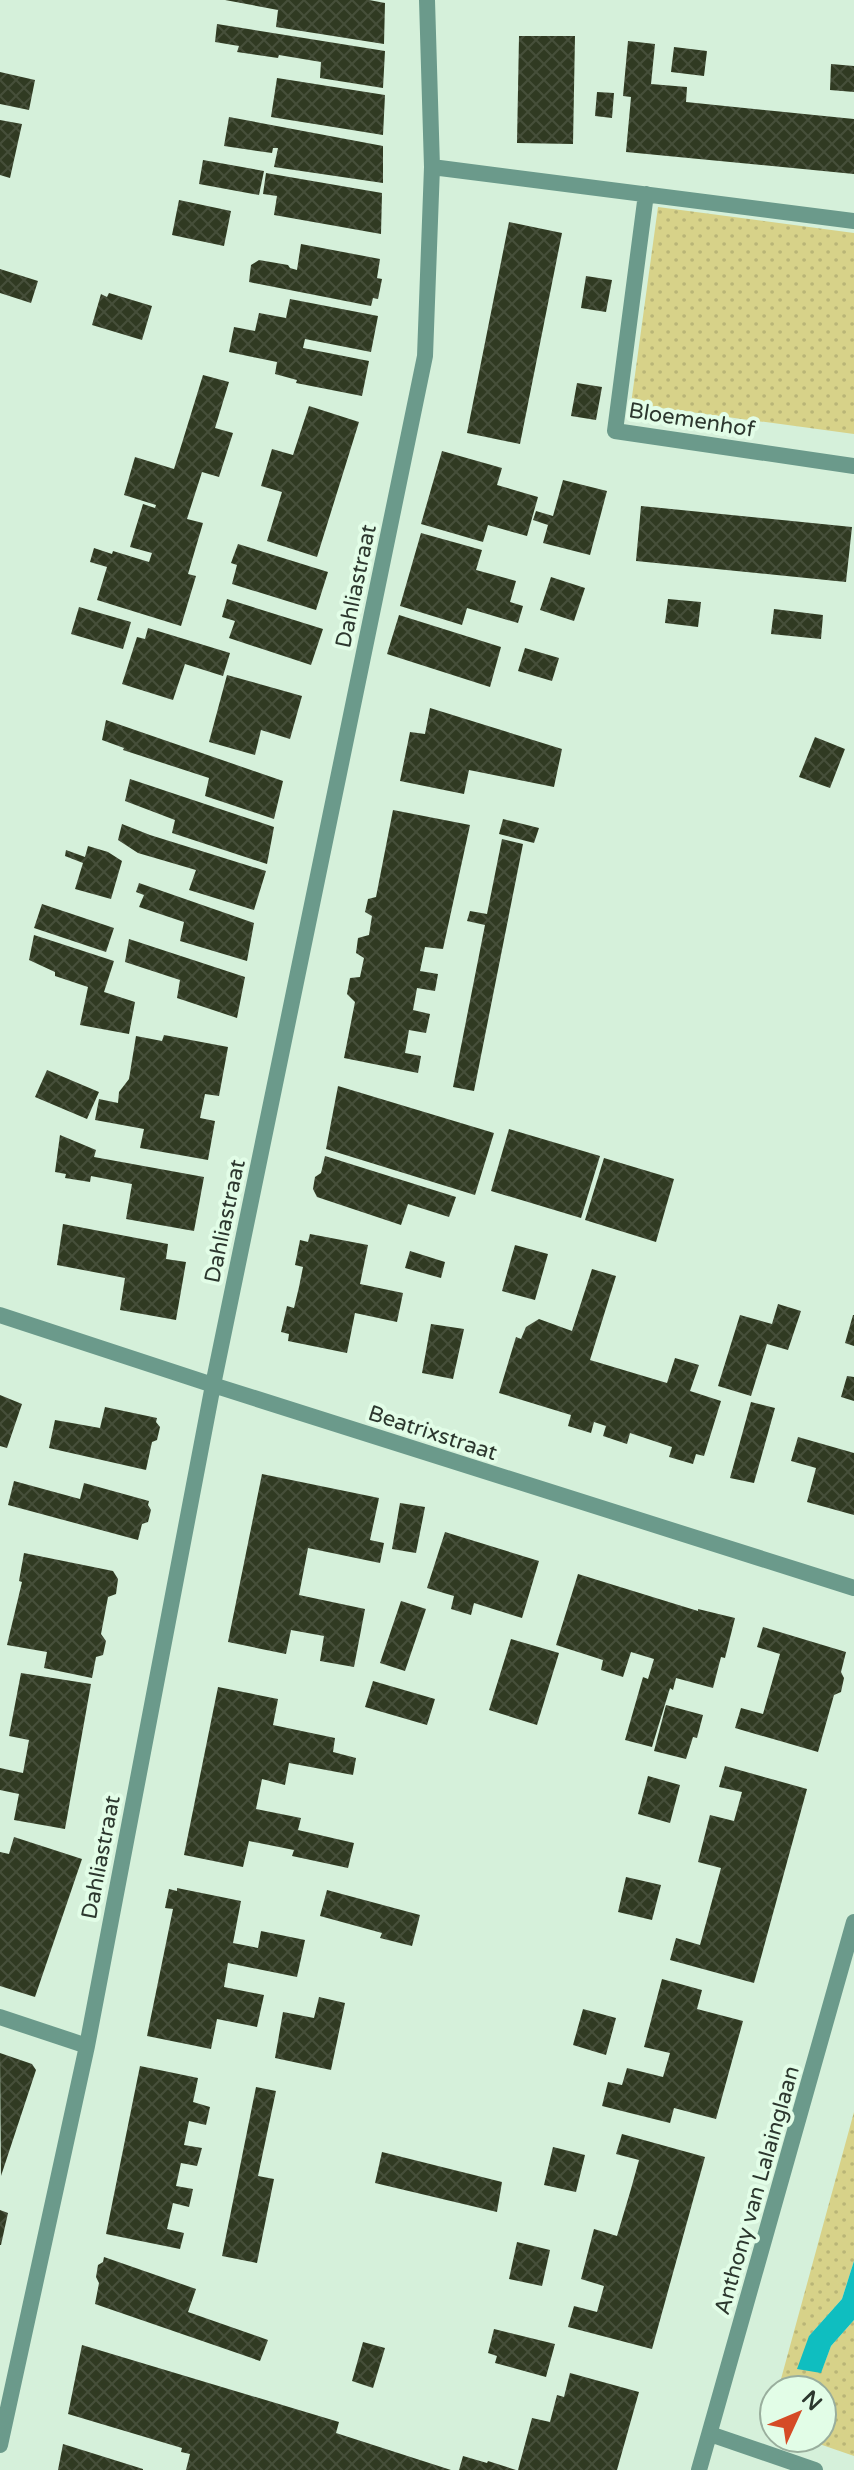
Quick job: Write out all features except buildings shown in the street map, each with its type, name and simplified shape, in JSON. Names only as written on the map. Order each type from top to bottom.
[{"type":"street","name":"Dahliastraat","points":[[0,2445],[3,2415],[87,2046],[213,1385],[425,356],[432,167],[427,0]]},
{"type":"street","points":[[432,167],[854,221]]},
{"type":"street","name":"Bloemenhof","points":[[646,194],[615,431],[854,466]]},
{"type":"street","name":"Beatrixstraat","points":[[0,1315],[854,1588]]},
{"type":"street","name":"Anthony van Lalainglaan","points":[[699,2470],[854,1922]]},
{"type":"street","points":[[0,2017],[87,2046]]},
{"type":"street","points":[[710,2434],[815,2470]]},
{"type":"shaded area","points":[[658,207],[854,233],[854,434],[631,404]]},
{"type":"shaded area","points":[[854,2112],[854,2261],[842,2299],[809,2336],[821,2372],[831,2346],[854,2320],[854,2456],[838,2450],[838,2374],[782,2374]]},
{"type":"water","points":[[854,2261],[854,2320],[831,2346],[821,2373],[797,2369],[809,2336],[842,2299]]}]
